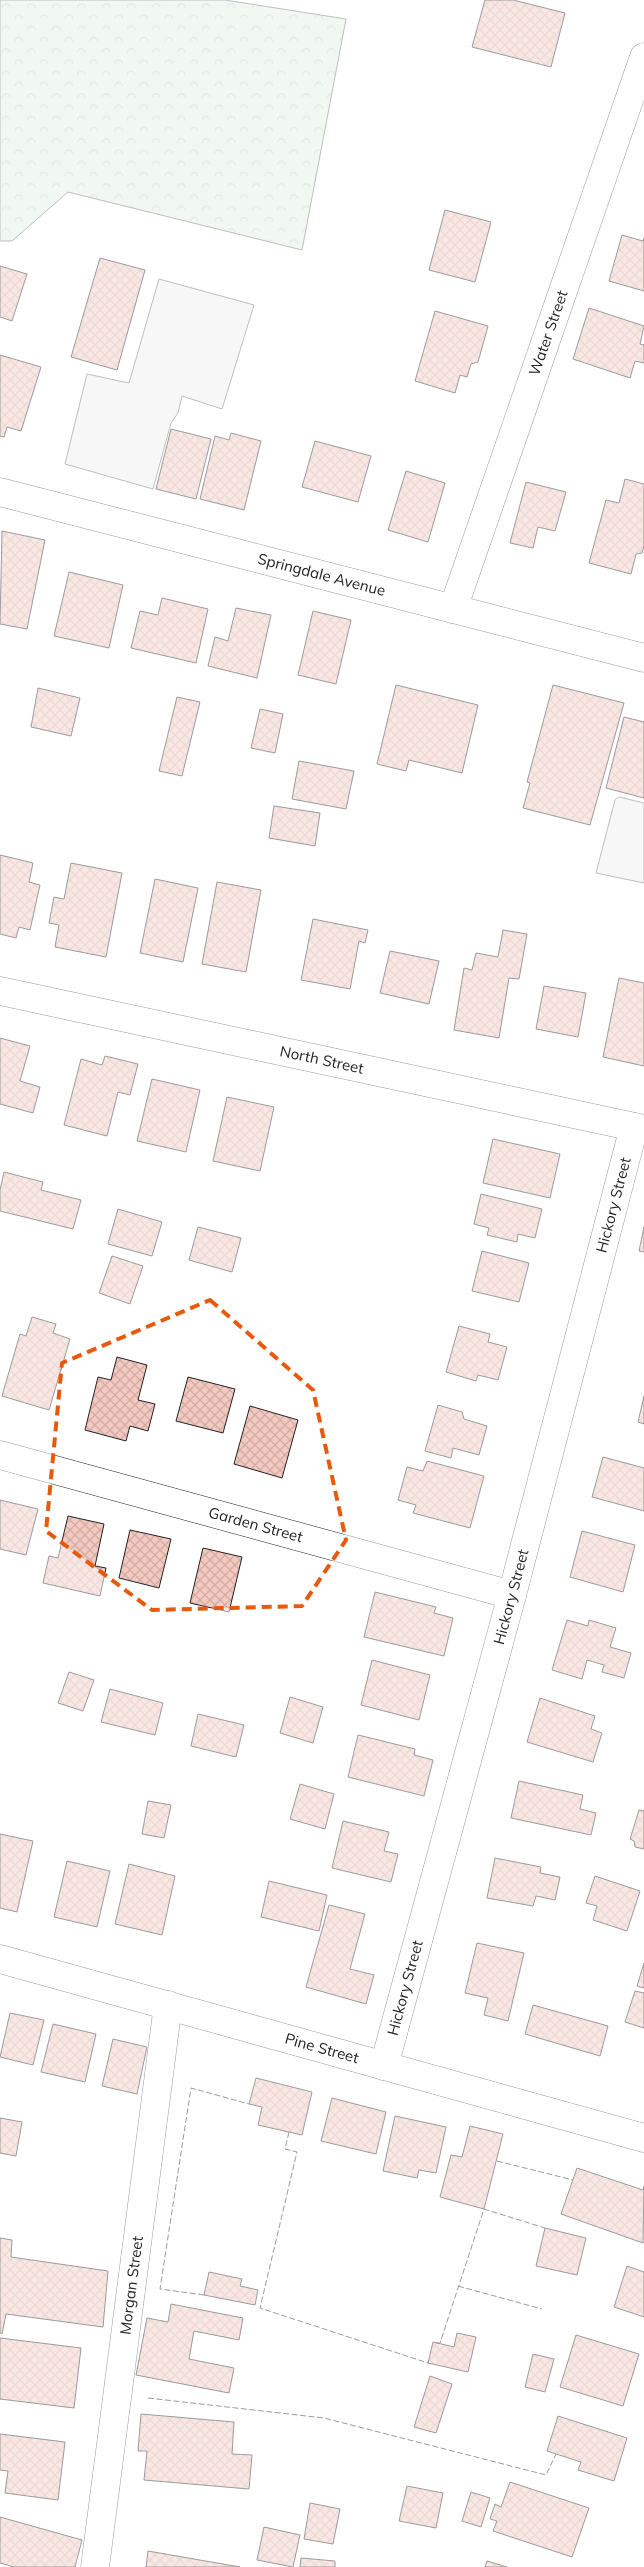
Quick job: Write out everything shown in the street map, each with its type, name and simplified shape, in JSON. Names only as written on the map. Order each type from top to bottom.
[{"type":"street","name":"Water Street","points":[[453,609],[644,57]]},
{"type":"street","name":"Springdale Avenue","points":[[0,492],[644,658]]},
{"type":"street","name":"North Street","points":[[0,991],[639,1128]]},
{"type":"street","name":"Hickory Street","points":[[384,2066],[639,1128]]},
{"type":"street","name":"Garden Street","points":[[0,1455],[512,1595]]},
{"type":"street","name":"Pine Street","points":[[0,1959],[644,2138]]},
{"type":"street","name":"Morgan Street","points":[[95,2567],[168,2005]]},
{"type":"highlighted area","points":[[210,1300],[313,1390],[346,1540],[302,1606],[152,1610],[46,1531],[62,1363]]},
{"type":"green space","points":[[0,0],[225,0],[346,19],[302,250],[68,192],[12,241],[0,241]]},
{"type":"shaded area","points":[[159,279],[254,305],[222,409],[182,396],[178,413],[171,423],[153,489],[65,464],[87,374],[129,383]]},
{"type":"shaded area","points":[[619,797],[644,803],[644,883],[596,873],[615,800]]},
{"type":"building","points":[[485,0],[513,0],[565,13],[551,67],[472,47]]},
{"type":"building","points":[[445,210],[491,222],[475,282],[429,270]]},
{"type":"building","points":[[622,235],[643,241],[644,238],[644,291],[609,281]]},
{"type":"building","points":[[100,258],[145,270],[117,370],[71,357]]},
{"type":"building","points":[[0,266],[27,274],[12,321],[0,317]]},
{"type":"building","points":[[589,308],[644,326],[640,344],[644,345],[644,363],[635,361],[630,378],[573,359]]},
{"type":"building","points":[[435,311],[488,326],[478,362],[471,364],[467,377],[460,375],[455,393],[415,381]]},
{"type":"building","points":[[0,355],[41,367],[21,431],[7,427],[4,437],[0,436]]},
{"type":"building","points":[[171,429],[211,439],[196,499],[156,489]]},
{"type":"building","points":[[231,433],[261,441],[244,510],[200,499],[215,436],[229,440]]},
{"type":"building","points":[[315,441],[371,456],[358,502],[302,487]]},
{"type":"building","points":[[406,471],[445,483],[428,542],[388,530]]},
{"type":"building","points":[[625,479],[644,484],[644,546],[642,553],[636,554],[631,574],[589,563],[606,500],[619,503]]},
{"type":"building","points":[[526,482],[566,492],[555,531],[538,527],[533,548],[510,543]]},
{"type":"building","points":[[2,531],[45,540],[27,629],[0,624]]},
{"type":"building","points":[[69,572],[123,585],[109,648],[54,636]]},
{"type":"building","points":[[162,598],[208,609],[196,663],[131,648],[140,611],[158,615]]},
{"type":"building","points":[[236,608],[271,615],[257,678],[208,666],[215,637],[228,641]]},
{"type":"building","points":[[313,611],[351,620],[336,684],[298,675]]},
{"type":"building","points":[[396,685],[478,705],[462,773],[409,760],[406,771],[377,764]]},
{"type":"building","points":[[553,685],[624,703],[590,825],[523,808],[530,783],[527,782]]},
{"type":"building","points":[[38,688],[80,698],[71,736],[31,727]]},
{"type":"building","points":[[177,697],[200,702],[182,776],[159,771]]},
{"type":"building","points":[[260,709],[283,714],[275,753],[251,748]]},
{"type":"building","points":[[624,717],[644,722],[644,798],[606,788]]},
{"type":"building","points":[[299,761],[354,771],[346,809],[292,799]]},
{"type":"building","points":[[274,806],[320,813],[315,846],[269,838]]},
{"type":"building","points":[[0,855],[33,863],[29,882],[40,885],[30,930],[19,927],[16,938],[0,934]]},
{"type":"building","points":[[71,863],[122,873],[106,957],[55,947],[59,925],[49,923],[54,897],[64,899]]},
{"type":"building","points":[[155,879],[198,888],[183,962],[140,953]]},
{"type":"building","points":[[217,882],[261,890],[246,972],[202,964]]},
{"type":"building","points":[[313,919],[368,930],[365,943],[359,941],[350,989],[301,980]]},
{"type":"building","points":[[503,930],[527,934],[519,979],[509,978],[499,1038],[454,1030],[464,968],[472,970],[476,953],[498,957]]},
{"type":"building","points":[[390,951],[439,961],[429,1004],[380,993]]},
{"type":"building","points":[[619,978],[644,983],[644,1066],[603,1057]]},
{"type":"building","points":[[544,986],[586,993],[578,1037],[536,1029]]},
{"type":"building","points":[[0,1038],[30,1046],[20,1081],[40,1087],[33,1113],[0,1104]]},
{"type":"building","points":[[105,1056],[138,1064],[130,1095],[118,1092],[107,1136],[64,1125],[81,1059],[102,1065]]},
{"type":"building","points":[[152,1079],[200,1090],[186,1152],[137,1141]]},
{"type":"building","points":[[227,1097],[274,1107],[260,1171],[213,1161]]},
{"type":"building","points":[[493,1139],[560,1154],[550,1198],[483,1183]]},
{"type":"building","points":[[4,1172],[43,1182],[41,1190],[81,1200],[73,1229],[0,1211],[0,1190]]},
{"type":"building","points":[[481,1194],[542,1209],[535,1238],[518,1234],[517,1242],[487,1235],[489,1228],[474,1224]]},
{"type":"building","points":[[118,1209],[162,1222],[152,1256],[108,1244]]},
{"type":"building","points":[[198,1227],[241,1238],[232,1272],[189,1260]]},
{"type":"building","points":[[644,1227],[644,1252],[639,1251]]},
{"type":"building","points":[[482,1251],[529,1263],[519,1302],[472,1291]]},
{"type":"building","points":[[112,1256],[143,1266],[130,1304],[99,1293]]},
{"type":"building","points":[[32,1317],[56,1324],[53,1333],[70,1339],[49,1410],[2,1396],[20,1334],[26,1336]]},
{"type":"building","points":[[459,1326],[490,1334],[488,1342],[507,1347],[498,1380],[478,1375],[476,1381],[446,1372]]},
{"type":"building","points":[[117,1357],[147,1365],[138,1400],[155,1404],[148,1431],[130,1426],[126,1441],[85,1430],[98,1377],[111,1380]]},
{"type":"building","points":[[188,1377],[235,1389],[223,1433],[176,1421]]},
{"type":"building","points":[[644,1396],[644,1424],[638,1422]]},
{"type":"building","points":[[438,1405],[462,1412],[464,1419],[487,1426],[479,1455],[453,1448],[451,1458],[425,1451]]},
{"type":"building","points":[[250,1406],[298,1420],[282,1478],[234,1464]]},
{"type":"building","points":[[603,1457],[644,1468],[644,1511],[592,1497]]},
{"type":"building","points":[[427,1461],[484,1476],[470,1528],[413,1513],[416,1505],[398,1500],[407,1467],[423,1471]]},
{"type":"building","points":[[0,1500],[38,1509],[26,1555],[0,1549]]},
{"type":"building","points":[[68,1516],[104,1524],[95,1566],[106,1568],[100,1596],[43,1583],[49,1556],[58,1558]]},
{"type":"building","points":[[130,1530],[171,1539],[159,1588],[119,1578]]},
{"type":"building","points":[[582,1531],[635,1545],[623,1592],[570,1577]]},
{"type":"building","points":[[203,1548],[242,1557],[229,1612],[190,1603]]},
{"type":"building","points":[[375,1592],[436,1607],[434,1613],[453,1618],[444,1656],[364,1637]]},
{"type":"building","points":[[567,1620],[588,1626],[589,1620],[616,1628],[610,1647],[631,1653],[624,1678],[602,1672],[604,1665],[587,1660],[582,1679],[552,1670]]},
{"type":"building","points":[[372,1660],[430,1675],[419,1720],[361,1705]]},
{"type":"building","points":[[69,1672],[94,1680],[83,1711],[58,1703]]},
{"type":"building","points":[[110,1689],[163,1703],[155,1735],[101,1722]]},
{"type":"building","points":[[290,1697],[323,1707],[313,1743],[280,1733]]},
{"type":"building","points":[[540,1698],[595,1716],[591,1729],[602,1733],[593,1762],[527,1742]]},
{"type":"building","points":[[198,1714],[244,1725],[236,1757],[191,1746]]},
{"type":"building","points":[[358,1735],[415,1749],[414,1755],[433,1760],[424,1796],[348,1777]]},
{"type":"building","points":[[519,1781],[583,1795],[580,1809],[596,1813],[591,1835],[511,1818]]},
{"type":"building","points":[[300,1784],[334,1794],[325,1829],[290,1819]]},
{"type":"building","points":[[148,1801],[171,1805],[164,1838],[142,1834]]},
{"type":"building","points":[[639,1810],[644,1811],[644,1849],[635,1847],[634,1841],[630,1839]]},
{"type":"building","points":[[343,1821],[389,1832],[384,1851],[398,1854],[391,1882],[332,1868]]},
{"type":"building","points":[[0,1834],[33,1841],[17,1912],[0,1908]]},
{"type":"building","points":[[495,1858],[541,1867],[540,1873],[560,1877],[555,1900],[536,1896],[533,1906],[487,1898]]},
{"type":"building","points":[[67,1861],[110,1871],[97,1927],[54,1917]]},
{"type":"building","points":[[129,1864],[175,1876],[162,1935],[115,1924]]},
{"type":"building","points":[[595,1876],[640,1891],[627,1931],[593,1920],[597,1906],[586,1903]]},
{"type":"building","points":[[269,1881],[327,1895],[319,1931],[261,1917]]},
{"type":"building","points":[[329,1905],[365,1914],[350,1969],[374,1975],[366,2004],[306,1987]]},
{"type":"building","points":[[477,1943],[524,1953],[508,2021],[484,2015],[488,1998],[465,1993]]},
{"type":"building","points":[[644,1963],[644,1988],[637,1986]]},
{"type":"building","points":[[635,1991],[644,1993],[644,2028],[625,2022]]},
{"type":"building","points":[[533,2005],[608,2026],[600,2056],[525,2034]]},
{"type":"building","points":[[10,2013],[44,2020],[33,2065],[0,2057]]},
{"type":"building","points":[[53,2024],[96,2034],[85,2082],[41,2072]]},
{"type":"building","points":[[113,2039],[147,2047],[137,2094],[102,2086]]},
{"type":"building","points":[[256,2078],[312,2092],[302,2135],[258,2125],[262,2107],[249,2104]]},
{"type":"building","points":[[332,2098],[386,2112],[376,2154],[321,2141]]},
{"type":"building","points":[[395,2116],[446,2127],[436,2173],[419,2170],[417,2178],[383,2171]]},
{"type":"building","points":[[0,2118],[22,2122],[16,2156],[0,2153]]},
{"type":"building","points":[[470,2126],[503,2134],[484,2209],[440,2197],[451,2155],[462,2157]]},
{"type":"building","points":[[577,2168],[643,2190],[644,2186],[643,2243],[561,2214]]},
{"type":"building","points":[[545,2228],[586,2238],[577,2275],[536,2266]]},
{"type":"building","points":[[0,2238],[12,2240],[11,2257],[108,2271],[103,2327],[6,2314],[2,2334],[0,2333]]},
{"type":"building","points":[[627,2266],[644,2272],[644,2317],[614,2307]]},
{"type":"building","points":[[209,2272],[242,2279],[240,2286],[258,2290],[255,2305],[204,2295]]},
{"type":"building","points":[[171,2304],[243,2318],[239,2340],[194,2331],[189,2359],[234,2368],[229,2393],[136,2375],[147,2318],[168,2322]]},
{"type":"building","points":[[457,2333],[476,2337],[468,2372],[428,2363],[433,2342],[454,2347]]},
{"type":"building","points":[[576,2335],[639,2354],[623,2406],[560,2387]]},
{"type":"building","points":[[0,2338],[81,2348],[74,2408],[0,2399]]},
{"type":"building","points":[[533,2354],[554,2359],[545,2392],[525,2387]]},
{"type":"building","points":[[430,2376],[452,2384],[436,2433],[414,2427]]},
{"type":"building","points":[[141,2414],[234,2422],[232,2454],[252,2455],[249,2489],[144,2480],[147,2451],[138,2451]]},
{"type":"building","points":[[558,2416],[627,2438],[614,2481],[578,2470],[581,2462],[547,2451]]},
{"type":"building","points":[[0,2434],[65,2442],[58,2500],[5,2493],[8,2471],[0,2470]]},
{"type":"building","points":[[510,2482],[589,2508],[572,2557],[493,2531],[497,2521],[490,2519],[495,2504],[501,2507]]},
{"type":"building","points":[[407,2486],[443,2493],[436,2528],[399,2521]]},
{"type":"building","points":[[471,2492],[490,2498],[481,2527],[462,2521]]},
{"type":"building","points":[[310,2503],[340,2509],[333,2544],[304,2539]]},
{"type":"building","points":[[0,2517],[82,2540],[75,2567],[14,2567],[0,2563]]},
{"type":"building","points":[[264,2527],[300,2535],[293,2567],[257,2560]]},
{"type":"building","points":[[148,2551],[240,2567],[146,2567]]},
{"type":"building","points":[[301,2558],[335,2561],[335,2567],[300,2567]]},
{"type":"building","points":[[487,2561],[507,2567],[485,2567]]},
{"type":"fence","points":[[204,2295],[160,2289],[191,2088],[249,2104]]},
{"type":"fence","points":[[289,2132],[285,2149],[297,2152],[260,2308],[428,2363],[428,2361]]},
{"type":"fence","points":[[497,2161],[573,2180]]},
{"type":"fence","points":[[436,2343],[440,2343],[484,2209],[545,2228]]},
{"type":"fence","points":[[458,2286],[542,2309]]},
{"type":"fence","points":[[148,2398],[324,2418],[546,2475],[556,2454]]}]
